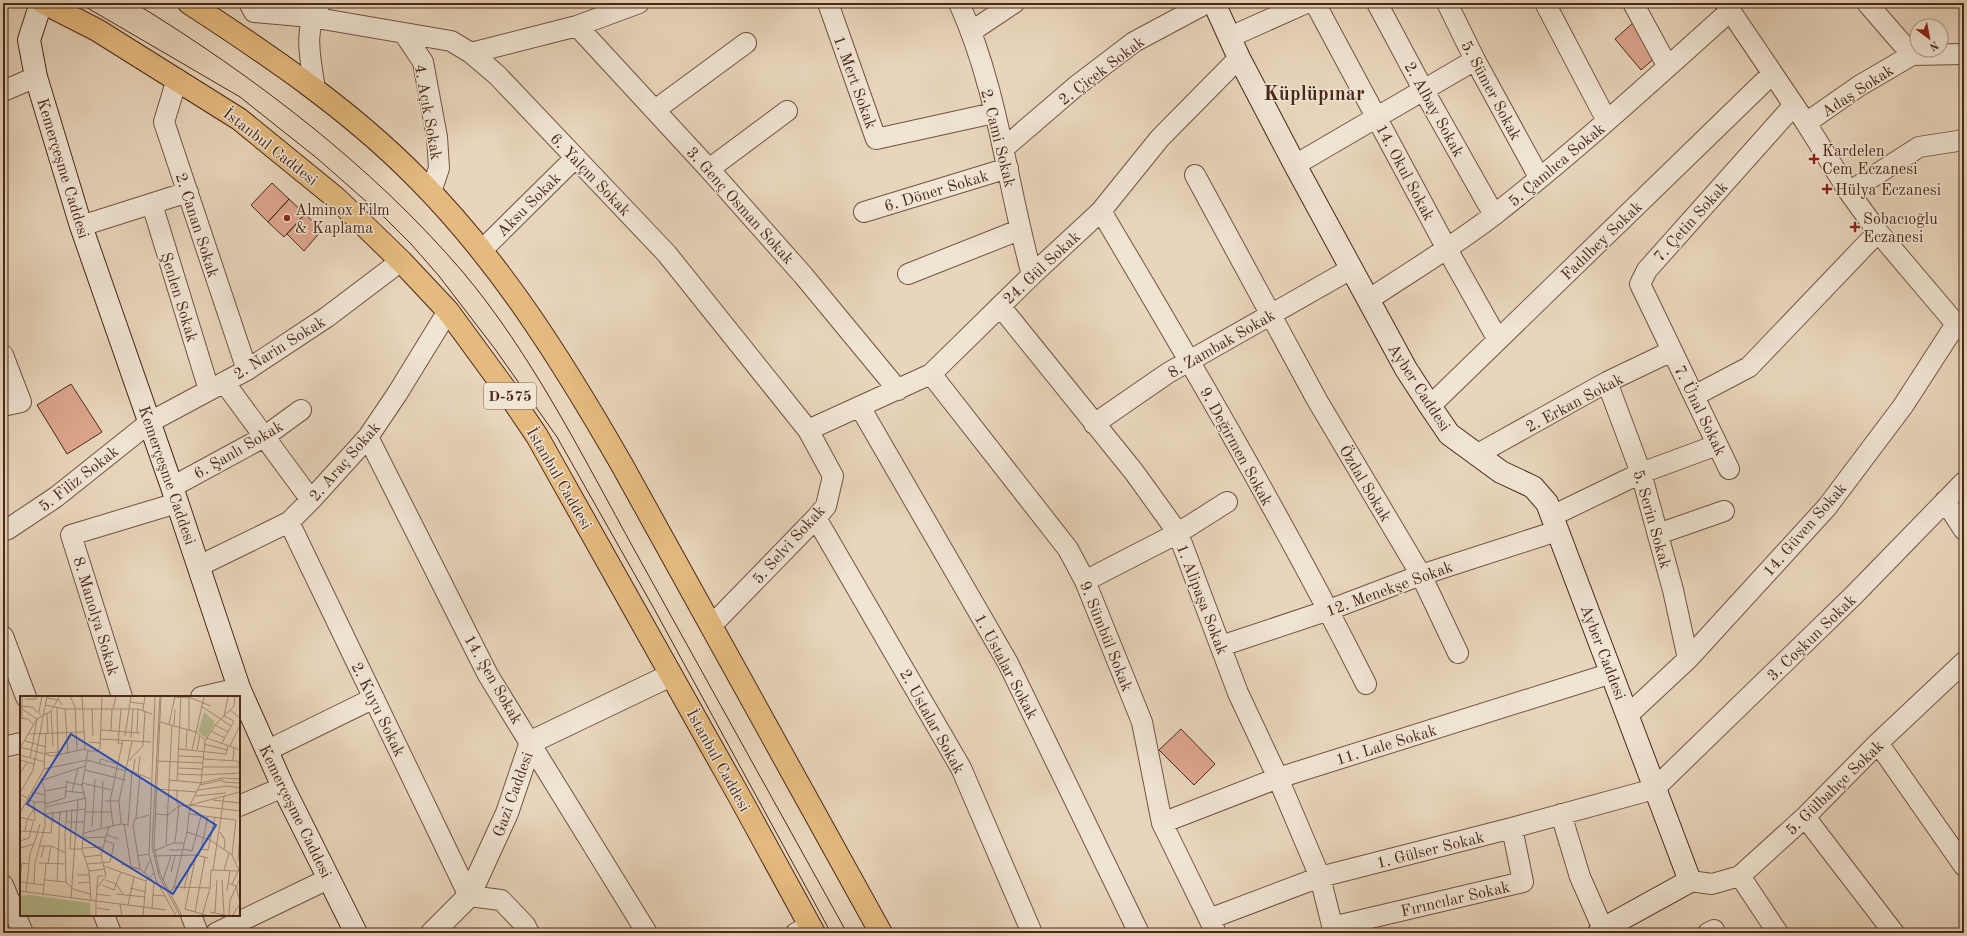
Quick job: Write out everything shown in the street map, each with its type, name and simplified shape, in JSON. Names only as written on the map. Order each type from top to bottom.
[{"type":"highway","name":"İstanbul Caddesi","points":[[44,3],[97,30],[239,119],[336,198],[401,261],[448,311],[508,393],[537,436],[671,675],[807,930]]},
{"type":"highway","points":[[189,3],[248,42],[315,90],[371,135],[431,192],[481,251],[531,316],[586,403],[880,933]]},
{"type":"main road","name":"Kemerçeşme Caddesi","points":[[41,3],[30,40],[36,77],[82,226],[175,495],[239,688],[283,787],[356,933]]},
{"type":"main road","name":"Ayber Caddesi","points":[[1214,3],[1239,58],[1295,165],[1406,369],[1430,406],[1449,434],[1476,455],[1502,472],[1533,487],[1547,503],[1690,881]]},
{"type":"main road","name":"Gazi Caddesi","points":[[432,933],[469,896],[507,813],[531,742],[671,675]]},
{"type":"main road","points":[[1601,931],[1690,881]]},
{"type":"street","name":"6. Yalçın Sokak","points":[[249,3],[254,12],[316,10],[405,35],[451,41],[472,52],[497,75],[667,254],[808,430]]},
{"type":"street","points":[[472,52],[577,26],[639,3]]},
{"type":"street","name":"1. Mert Sokak","points":[[828,3],[876,139],[994,113]]},
{"type":"street","name":"2. Cami Sokak","points":[[959,3],[972,31],[1008,168],[1020,230],[1032,275]]},
{"type":"street","points":[[972,31],[1014,3]]},
{"type":"street","name":"2. Çiçek Sokak","points":[[1003,149],[1075,87],[1134,42],[1207,3]]},
{"type":"street","points":[[1230,37],[1306,3]]},
{"type":"street","name":"14. Okul Sokak","points":[[1315,3],[1447,249],[1498,340]]},
{"type":"street","name":"2. Albay Sokak","points":[[1377,3],[1424,91],[1494,215]]},
{"type":"street","name":"5. Sümer Sokak","points":[[1447,3],[1475,60],[1539,177]]},
{"type":"street","points":[[1545,3],[1607,121]]},
{"type":"street","points":[[1633,3],[1668,67]]},
{"type":"street","name":"Adaş Sokak","points":[[1869,5],[1909,52]]},
{"type":"street","points":[[1728,7],[1794,105],[1849,192],[1878,232],[1960,326]]},
{"type":"street","name":"5. Çamlıca Sokak","points":[[1368,300],[1447,249],[1494,215],[1607,121],[1668,67],[1728,7]]},
{"type":"street","points":[[315,90],[308,33],[316,10]]},
{"type":"street","name":"3. Genç Osman Sokak","points":[[577,26],[709,169],[803,275],[898,390]]},
{"type":"street","name":"4. Açık Sokak","points":[[405,35],[423,62],[437,137],[439,168],[431,192]]},
{"type":"street","points":[[655,110],[746,42]]},
{"type":"street","points":[[1949,54],[1964,54]]},
{"type":"street","name":"Adaş Sokak","points":[[1806,124],[1859,86],[1909,57]]},
{"type":"street","name":"24. Gül Sokak","points":[[808,430],[932,374],[1032,275],[1101,211],[1160,138],[1239,58]]},
{"type":"street","points":[[1295,165],[1475,60]]},
{"type":"street","name":"Fadılbey Sokak","points":[[1430,406],[1772,74]]},
{"type":"street","points":[[3,91],[36,77]]},
{"type":"street","name":"2. Canan Sokak","points":[[177,79],[164,122],[247,370]]},
{"type":"street","name":"7. Çetin Sokak","points":[[1672,351],[1640,284],[1647,270],[1794,105]]},
{"type":"street","points":[[709,169],[788,111]]},
{"type":"street","points":[[1849,192],[1919,147],[1964,140]]},
{"type":"street","name":"Aksu Sokak","points":[[481,251],[575,158]]},
{"type":"street","name":"6. Döner Sokak","points":[[864,212],[1008,168]]},
{"type":"street","name":"Özdal Sokak","points":[[1195,175],[1316,400],[1421,575],[1458,652]]},
{"type":"street","points":[[82,226],[188,192]]},
{"type":"street","name":"Şenlen Sokak","points":[[152,204],[216,386],[264,437],[311,500]]},
{"type":"street","name":"9. Değirmen Sokak","points":[[1101,211],[1190,360],[1329,610],[1366,684]]},
{"type":"street","points":[[908,274],[1020,230]]},
{"type":"street","points":[[1694,396],[1749,367],[1878,232]]},
{"type":"street","name":"2. Narin Sokak","points":[[150,422],[247,370],[327,317],[401,261]]},
{"type":"street","name":"8. Zambak Sokak","points":[[1094,424],[1168,373],[1351,269]]},
{"type":"street","name":"1. Alipaşa Sokak","points":[[1000,306],[1134,472],[1178,533],[1238,693],[1278,778],[1320,877],[1333,930]]},
{"type":"street","name":"2. Araç Sokak","points":[[199,566],[289,522],[311,500],[368,437],[397,394],[448,311]]},
{"type":"street","name":"14. Güven Sokak","points":[[1628,715],[1688,659],[1827,507],[1903,406],[1960,326]]},
{"type":"street","name":"2. Erkan Sokak","points":[[1476,455],[1607,382],[1672,351]]},
{"type":"street","name":"7. Ünal Sokak","points":[[1672,351],[1729,469]]},
{"type":"street","points":[[3,355],[21,402],[3,406]]},
{"type":"street","name":"9. Sümbül Sokak","points":[[932,374],[1068,550],[1085,580],[1142,722],[1162,823],[1212,926]]},
{"type":"street","name":"5. Serin Sokak","points":[[1607,382],[1641,473],[1673,590],[1688,659]]},
{"type":"street","name":"1. Ustalar Sokak","points":[[860,407],[1008,663],[1139,933]]},
{"type":"street","name":"6. Şanlı Sokak","points":[[71,535],[175,495],[264,437],[302,410]]},
{"type":"street","name":"5. Filiz Sokak","points":[[5,525],[56,497],[150,422]]},
{"type":"street","name":"5. Selvi Sokak","points":[[711,626],[826,506],[833,476],[808,430]]},
{"type":"street","name":"14. Şen Sokak","points":[[368,437],[488,675],[531,742],[647,933]]},
{"type":"street","name":"12. Menekşe Sokak","points":[[1221,646],[1329,610],[1554,524],[1641,473],[1717,445]]},
{"type":"street","name":"3. Coşkun Sokak","points":[[1654,789],[1855,594],[1964,482]]},
{"type":"street","points":[[1945,501],[1964,530]]},
{"type":"street","points":[[1085,580],[1178,533],[1227,502]]},
{"type":"street","points":[[1658,534],[1724,511]]},
{"type":"street","name":"2. Ustalar Sokak","points":[[816,518],[961,768],[1032,933]]},
{"type":"street","name":"2. Kuyu Sokak","points":[[289,522],[469,896]]},
{"type":"street","name":"8. Manolya Sokak","points":[[71,535],[122,696]]},
{"type":"street","points":[[3,636],[26,696]]},
{"type":"street","name":"5. Gülbahçe Sokak","points":[[1690,881],[1712,884],[1740,876],[1805,817],[1878,743],[1964,662]]},
{"type":"street","name":"11. Lale Sokak","points":[[1162,823],[1278,778],[1612,673]]},
{"type":"street","points":[[205,696],[239,688]]},
{"type":"street","points":[[266,751],[374,698]]},
{"type":"street","points":[[3,747],[20,743]]},
{"type":"street","points":[[1878,743],[1964,866]]},
{"type":"street","points":[[240,806],[283,787]]},
{"type":"street","name":"1. Gülser Sokak","points":[[1212,926],[1320,877],[1512,828],[1654,789]]},
{"type":"street","points":[[1560,814],[1580,877],[1601,931]]},
{"type":"street","points":[[1805,817],[1894,933]]},
{"type":"street","name":"Fırıncılar Sokak","points":[[1333,930],[1523,882],[1512,828]]},
{"type":"street","points":[[1740,876],[1778,933]]},
{"type":"street","points":[[216,933],[328,879]]},
{"type":"street","points":[[3,885],[23,933]]},
{"type":"street","points":[[469,896],[501,900],[525,925],[529,933]]},
{"type":"street","points":[[104,916],[111,933]]},
{"type":"street","points":[[191,916],[198,933]]},
{"type":"building","points":[[1634,22],[1657,56],[1641,70],[1615,39]]},
{"type":"building","points":[[272,183],[289,199],[268,222],[251,205]]},
{"type":"building","name":"Alminox Film & Kaplama","points":[[289,199],[305,214],[284,237],[268,222]]},
{"type":"building","points":[[305,214],[322,230],[304,251],[287,234]]},
{"type":"building","points":[[71,384],[102,432],[67,454],[37,405]]},
{"type":"building","points":[[1181,729],[1215,764],[1194,785],[1159,750]]},
{"type":"tram line","points":[[79,3],[240,97],[318,159],[385,218],[411,244],[439,276],[495,349],[557,437],[652,605],[831,933]]},
{"type":"tram line","points":[[135,3],[180,31],[267,92],[350,159],[389,194],[426,232],[462,271],[487,303],[534,371],[576,443],[847,933]]},
{"type":"place","name":"Kardelen Cem Eczanesi","points":[[1814,159]]},
{"type":"place","name":"Hülya Eczanesi","points":[[1827,189]]},
{"type":"place","name":"Alminox Film & Kaplama","points":[[287,218]]},
{"type":"place","name":"Sobacıoğlu Eczanesi","points":[[1855,227]]},
{"type":"district","name":"Küplüpınar","points":[[1314,93]]}]
